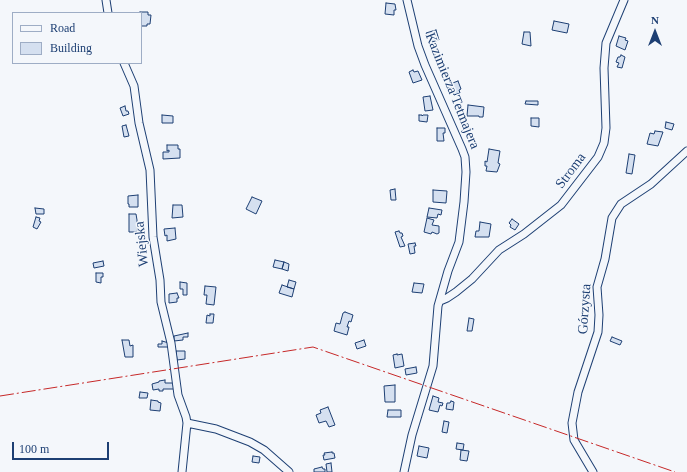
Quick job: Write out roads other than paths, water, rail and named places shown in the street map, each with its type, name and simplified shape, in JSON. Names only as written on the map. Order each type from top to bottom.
[{"type":"street","points":[[106,0],[108,12]]},
{"type":"street","name":"Kazimierza Tetmajera","points":[[404,472],[412,435],[432,366],[440,301],[459,242],[464,202],[466,165],[459,140],[418,46],[406,0]]},
{"type":"street","name":"Stroma","points":[[440,301],[456,292],[472,279],[500,250],[561,205],[598,157],[604,143],[606,128],[604,73],[606,44],[624,0]]},
{"type":"street","name":"Wiejska","points":[[124,64],[131,77],[135,91],[139,123],[150,170],[153,237],[162,302],[171,343],[178,395],[187,423],[182,472]]},
{"type":"street","name":"Górzysta","points":[[593,472],[574,440],[572,423],[580,385],[598,332],[599,315],[597,287],[605,259],[612,218],[621,204],[651,184],[687,152]]},
{"type":"street","points":[[187,423],[216,429],[250,442],[264,450],[289,472]]}]
